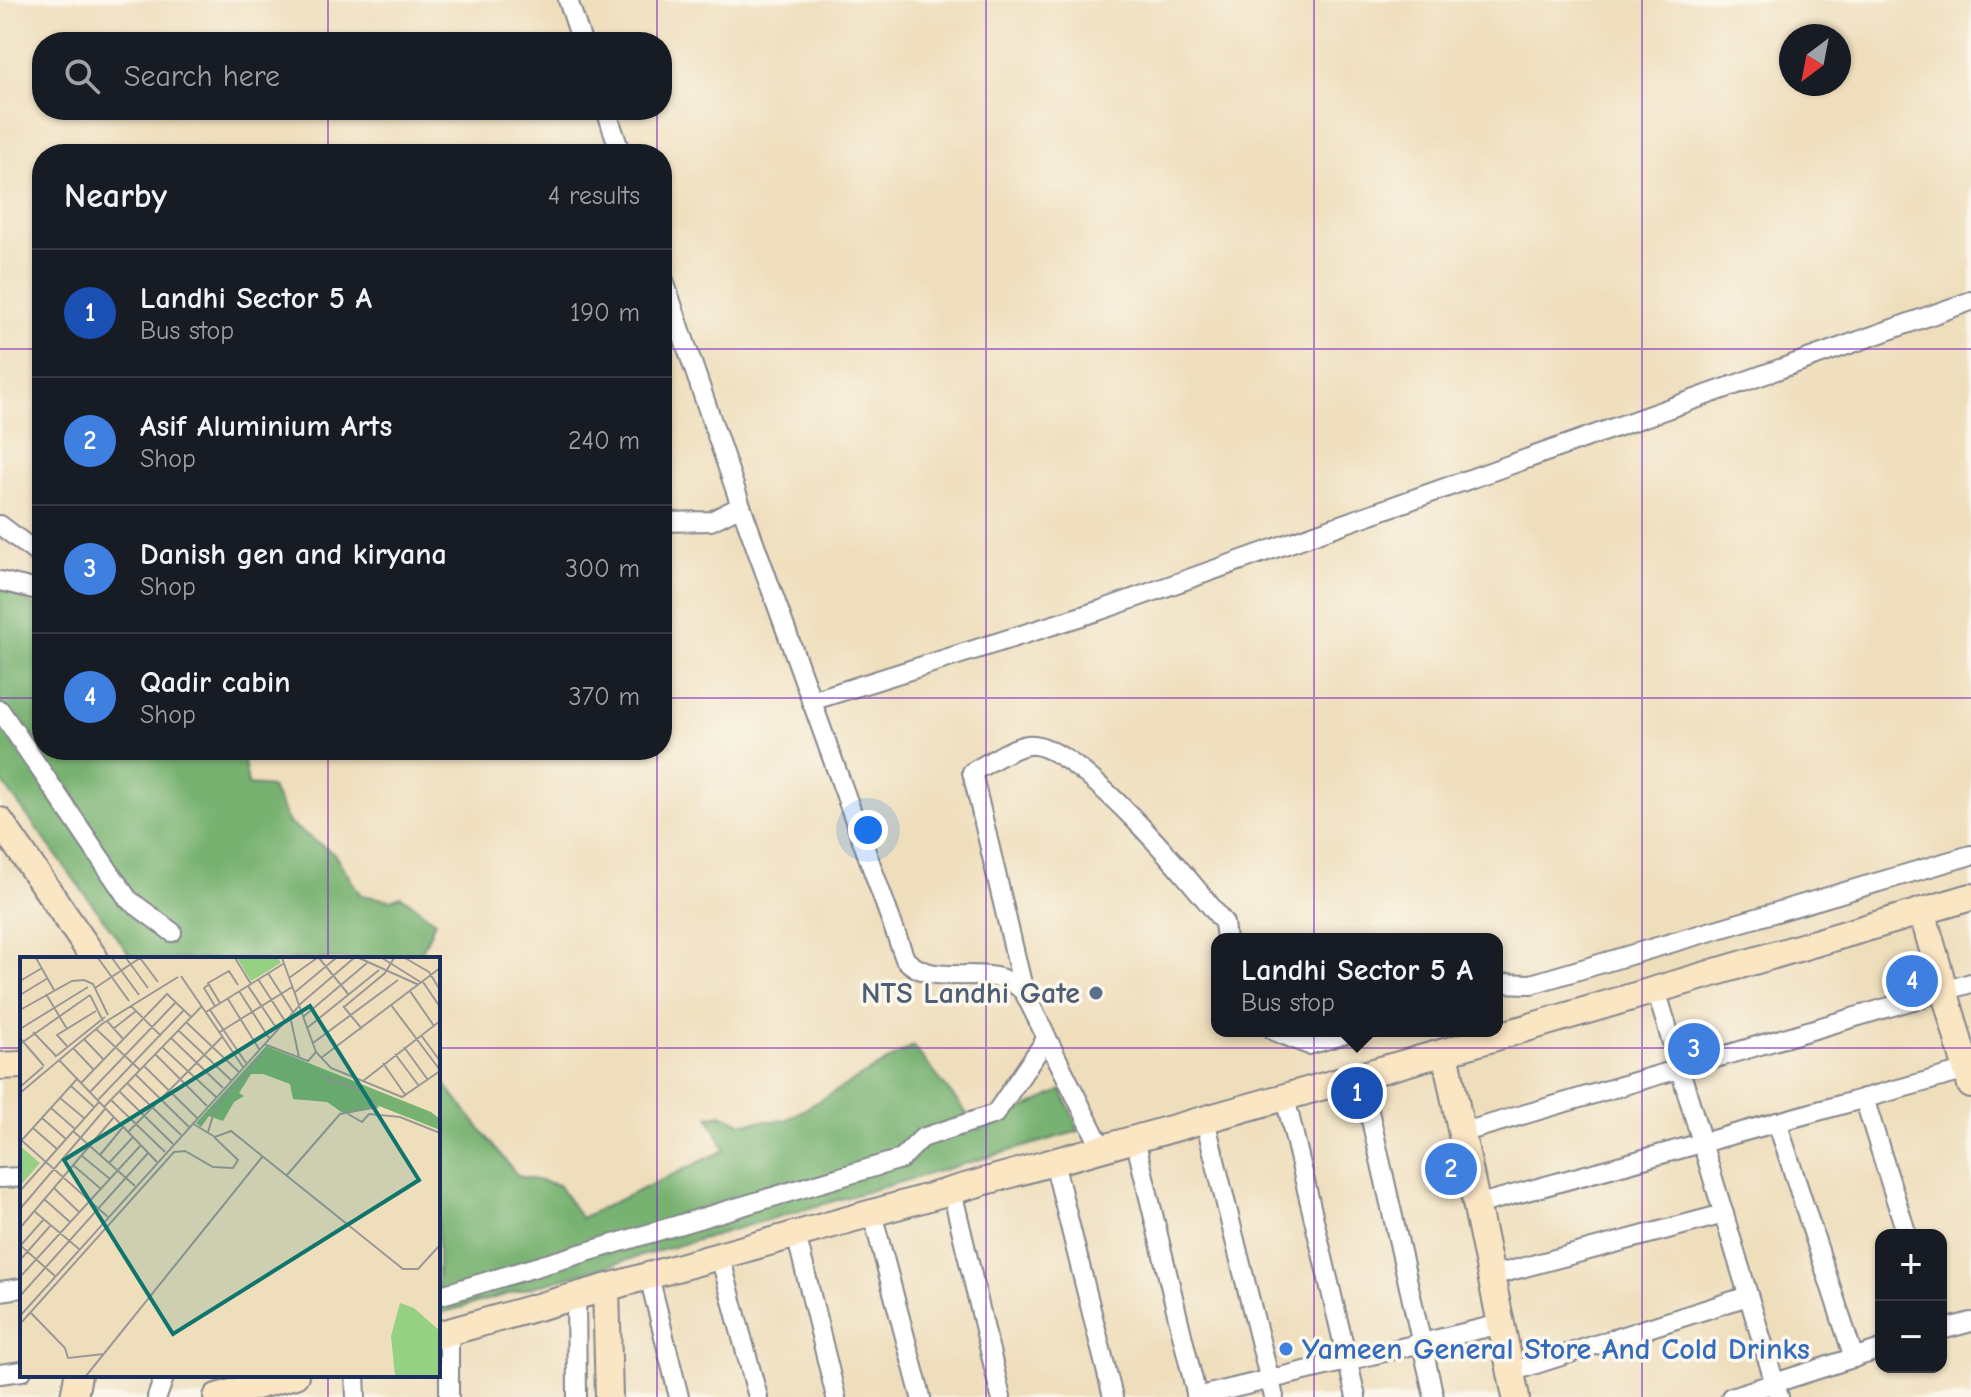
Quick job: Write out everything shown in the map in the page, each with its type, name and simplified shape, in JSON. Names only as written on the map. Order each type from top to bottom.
[{"type":"street","points":[[568,0],[579,32]]},
{"type":"street","points":[[609,120],[618,144]]},
{"type":"street","points":[[811,701],[1101,610],[1971,301]]},
{"type":"street","points":[[672,304],[741,506],[905,959],[920,971],[999,976],[1024,992]]},
{"type":"street","points":[[672,522],[711,521],[741,506]]},
{"type":"street","points":[[0,525],[32,549]]},
{"type":"street","points":[[0,581],[32,589]]},
{"type":"street","points":[[0,710],[32,757]]},
{"type":"street","points":[[1102,1149],[1024,992],[972,772],[1028,745],[1059,752],[1139,823],[1217,914],[1224,923],[1225,933]]},
{"type":"street","points":[[34,760],[128,899],[172,932]]},
{"type":"street","points":[[0,821],[94,957]]},
{"type":"street","points":[[1503,983],[1531,984],[1971,855]]},
{"type":"street","points":[[1503,1035],[1971,897]]},
{"type":"street","points":[[1476,1205],[1864,1098],[1969,1075],[1922,911]]},
{"type":"street","points":[[1461,1133],[1680,1066],[1971,983]]},
{"type":"street","points":[[1656,990],[1777,1390]]},
{"type":"street","points":[[1289,1037],[1309,1045],[1335,1037]]},
{"type":"street","points":[[449,1397],[443,1334],[1496,1037]]},
{"type":"street","points":[[440,1295],[901,1159],[922,1138],[995,1114],[1047,1038]]},
{"type":"street","points":[[1445,1052],[1514,1384],[1748,1296]]},
{"type":"street","points":[[0,1066],[20,1065]]},
{"type":"street","points":[[1361,1076],[1419,1344],[1434,1397]]},
{"type":"street","points":[[1285,1097],[1356,1397]]},
{"type":"street","points":[[1864,1098],[1905,1229]]},
{"type":"street","points":[[1205,1120],[1272,1389]]},
{"type":"street","points":[[1777,1122],[1854,1358]]},
{"type":"street","points":[[1135,1139],[1196,1397],[1272,1389],[1347,1360],[1501,1324]]},
{"type":"street","points":[[1054,1162],[1113,1397]]},
{"type":"street","points":[[0,1178],[20,1177]]},
{"type":"street","points":[[952,1191],[1001,1397]]},
{"type":"street","points":[[872,1213],[921,1397]]},
{"type":"street","points":[[1491,1276],[1724,1214]]},
{"type":"street","points":[[796,1234],[836,1397]]},
{"type":"street","points":[[720,1256],[758,1397]]},
{"type":"street","points":[[649,1276],[679,1397]]},
{"type":"street","points":[[0,1291],[20,1288]]},
{"type":"street","points":[[606,1288],[609,1397]]},
{"type":"street","points":[[576,1296],[577,1397]]},
{"type":"street","points":[[1947,1328],[1971,1322]]},
{"type":"street","points":[[1731,1397],[1777,1390],[1875,1351]]},
{"type":"street","points":[[0,1374],[20,1371]]},
{"type":"street","points":[[74,1397],[78,1377]]},
{"type":"street","points":[[157,1397],[164,1377]]},
{"type":"street","points":[[355,1377],[356,1397]]},
{"type":"street","points":[[217,1397],[282,1384]]},
{"type":"green space","points":[[0,589],[17,593],[32,604],[32,760],[244,760],[248,785],[271,787],[289,823],[334,854],[361,895],[391,900],[401,896],[435,921],[420,957],[132,957],[0,779]]},
{"type":"green space","points":[[913,1046],[980,1130],[1062,1090],[1079,1131],[440,1313],[440,1078],[518,1176],[558,1185],[581,1218],[725,1150],[709,1117],[721,1114],[741,1123],[786,1120]]},
{"type":"place","name":"Qadir cabin","points":[[1912,981]]},
{"type":"place","name":"NTS Landhi Gate","points":[[1096,993]]},
{"type":"place","name":"Danish gen and kiryana","points":[[1694,1049]]},
{"type":"place","name":"Landhi Sector 5 A","points":[[1357,1093]]},
{"type":"place","name":"Asif Aluminium Arts","points":[[1451,1169]]},
{"type":"place","name":"Yameen General Store And Cold Drinks","points":[[1286,1349]]}]
